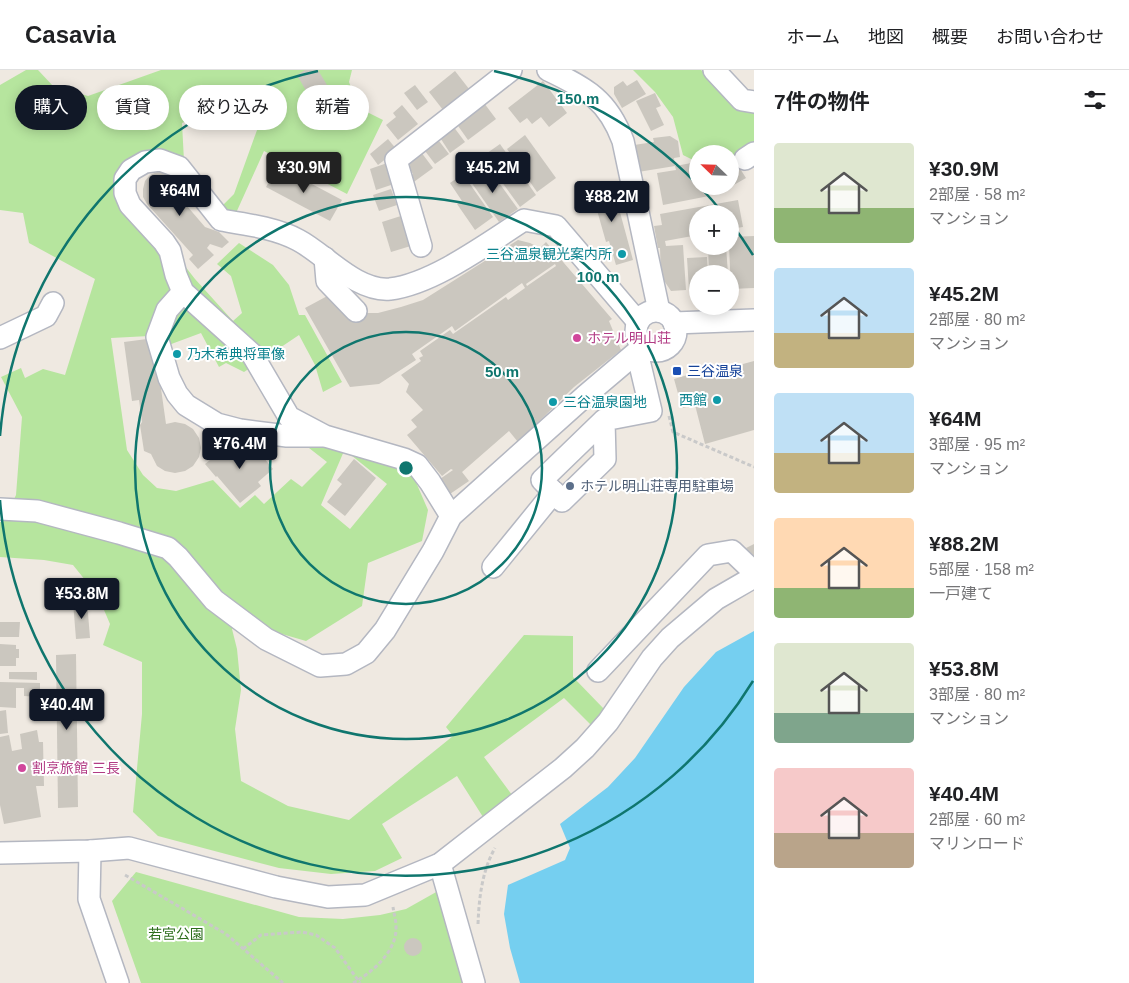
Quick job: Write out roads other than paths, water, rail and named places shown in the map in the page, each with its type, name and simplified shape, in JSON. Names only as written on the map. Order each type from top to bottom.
[{"type":"street","points":[[421,246],[396,160],[511,70]]},
{"type":"street","points":[[0,509],[37,512],[168,548],[178,557],[214,600],[266,639],[320,666],[346,664],[366,653],[385,630],[433,551],[451,516],[640,349],[660,350],[666,347],[674,337],[666,317],[623,141],[612,115],[591,94],[571,81],[548,70]]},
{"type":"street","points":[[714,70],[748,101]]},
{"type":"street","points":[[451,516],[417,465],[325,436],[289,417],[252,354],[183,292],[176,275],[170,251],[130,206],[125,193],[126,179],[131,170],[145,162],[160,160],[179,167],[221,220],[260,227],[297,239],[356,280],[372,286],[389,289],[428,279],[524,220],[556,226],[638,322]]},
{"type":"street","points":[[325,258],[327,281],[356,311]]},
{"type":"street","points":[[183,292],[167,310],[157,337],[169,378],[177,394],[186,405],[217,424],[240,430],[287,436],[325,436]]},
{"type":"street","points":[[0,338],[46,316],[54,303]]},
{"type":"street","points":[[604,420],[605,459],[562,501],[542,480],[604,420],[651,411],[636,328],[638,322],[647,313],[666,317],[754,320]]},
{"type":"street","points":[[493,567],[554,492]]},
{"type":"street","points":[[598,671],[708,555],[732,551],[754,572]]},
{"type":"street","points":[[0,853],[129,848],[276,887],[328,897],[364,895],[440,864],[570,761],[608,722],[652,658],[670,638],[716,598],[754,577]]},
{"type":"street","points":[[90,851],[88,899],[118,983]]},
{"type":"street","points":[[440,864],[474,983]]},
{"type":"water","points":[[754,631],[754,983],[520,983],[510,948],[504,914],[508,885],[565,860],[570,848],[560,824],[608,787],[635,758],[684,687],[716,652]]},
{"type":"place","name":"三谷温泉観光案内所","points":[[622,254]]},
{"type":"place","name":"ホテル明山荘","points":[[577,338]]},
{"type":"place","name":"乃木希典将軍像","points":[[177,354]]},
{"type":"place","name":"三谷温泉","points":[[677,371]]},
{"type":"place","name":"西館","points":[[717,400]]},
{"type":"place","name":"三谷温泉園地","points":[[553,402]]},
{"type":"place","name":"ホテル明山荘専用駐車場","points":[[570,486]]},
{"type":"place","name":"割烹旅館 三長","points":[[22,768]]},
{"type":"park label","name":"若宮公園","points":[[176,934]]}]
